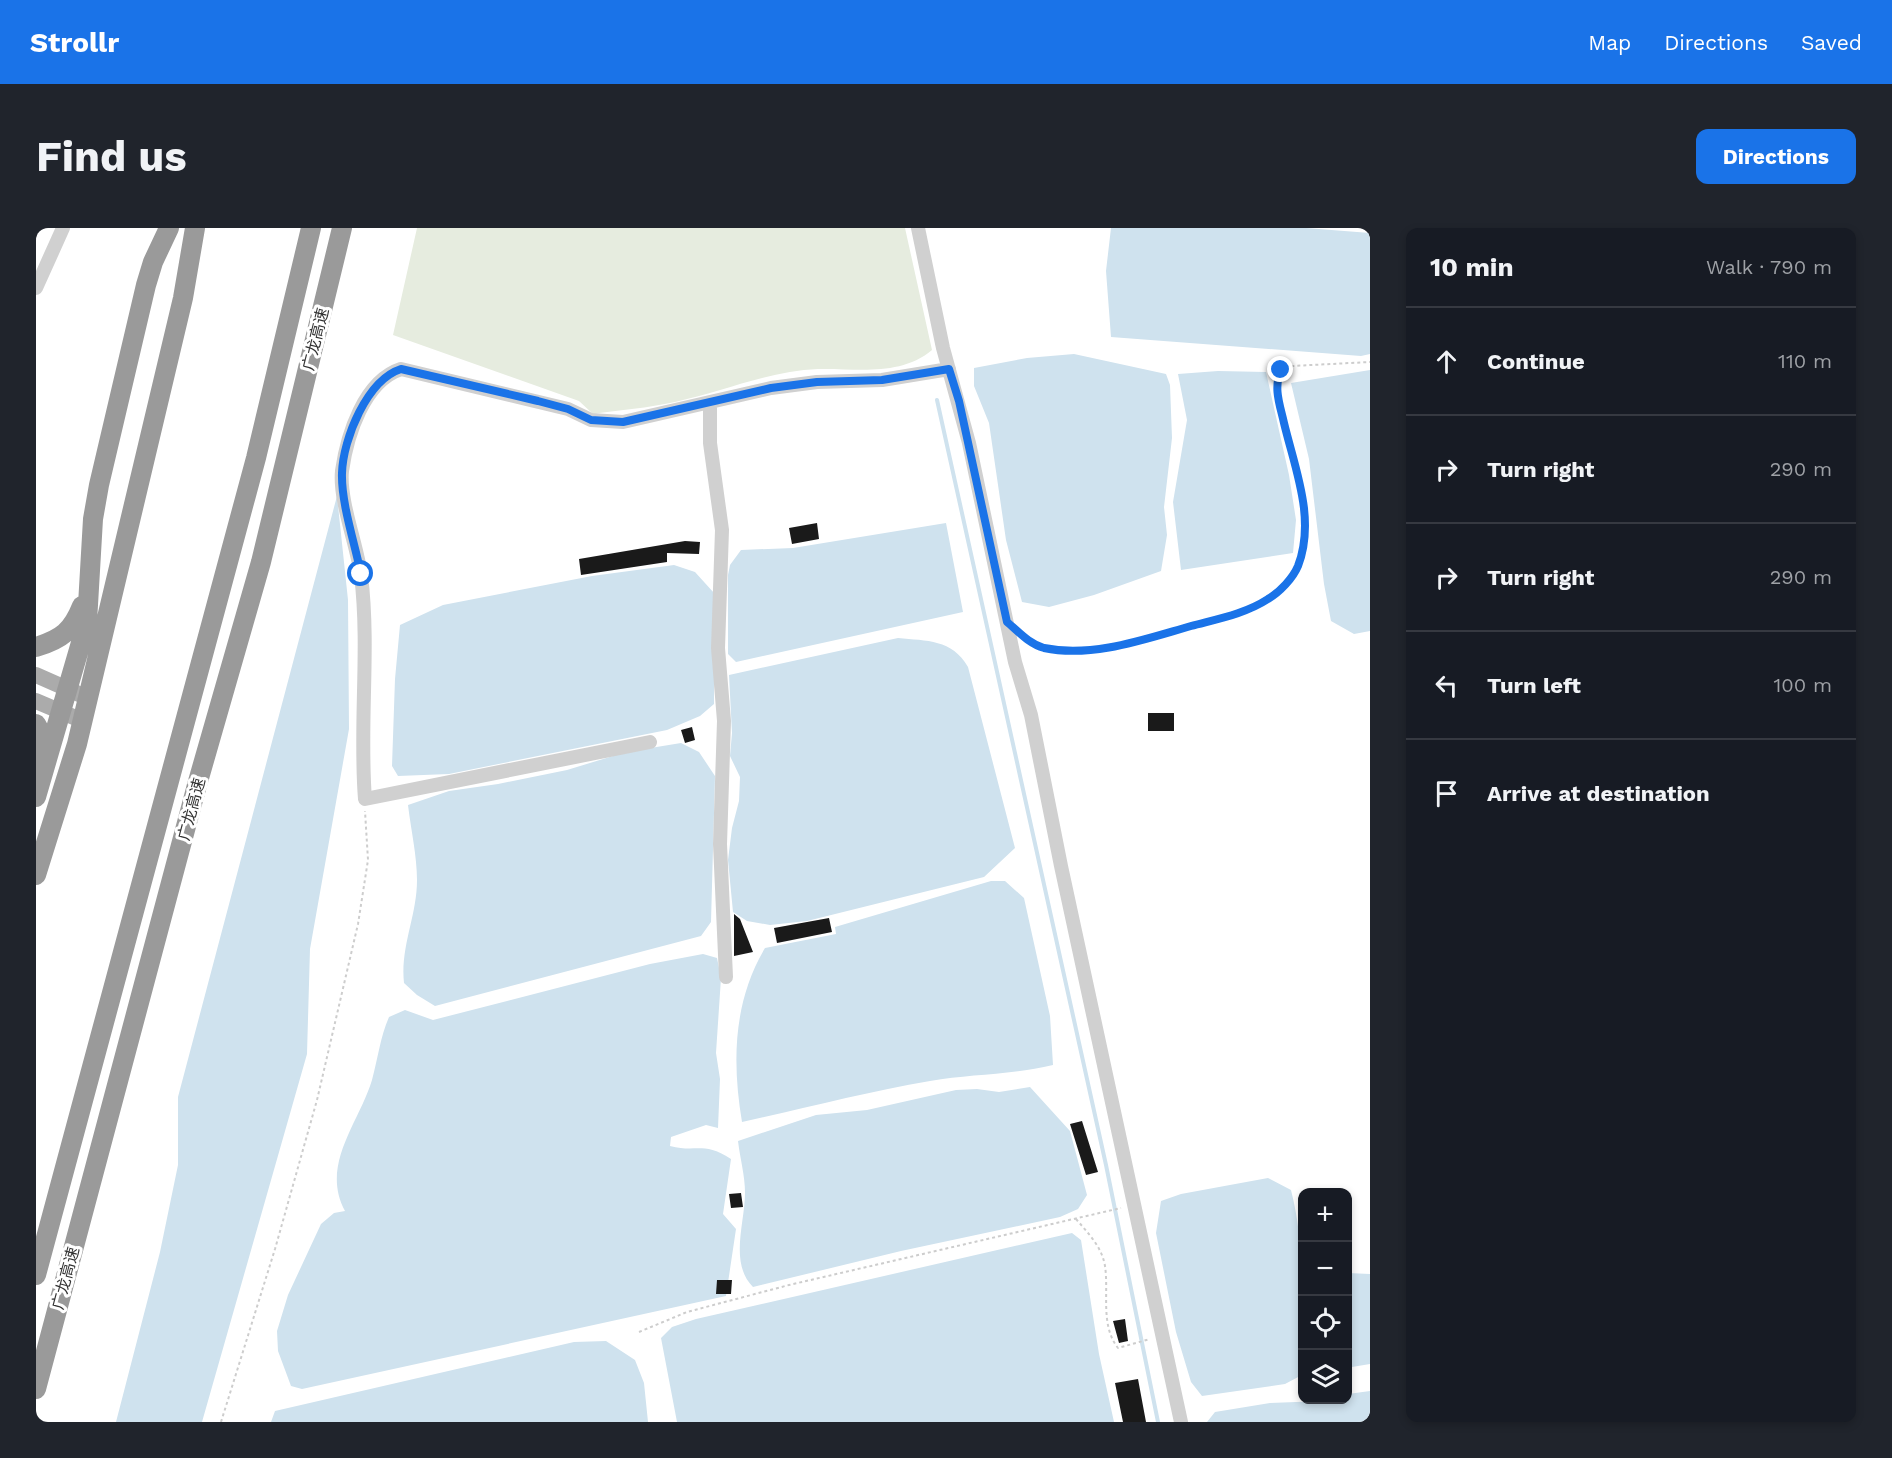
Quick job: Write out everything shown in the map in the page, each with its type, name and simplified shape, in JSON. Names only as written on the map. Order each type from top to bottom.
[{"type":"highway","points":[[36,797],[87,622],[93,519],[99,485],[146,285],[153,262],[169,228]]},
{"type":"highway","points":[[36,875],[83,721],[183,298],[195,228]]},
{"type":"highway","name":"广龙高速","points":[[36,1275],[259,446],[311,228]]},
{"type":"highway","name":"广龙高速","points":[[37,1386],[197,785],[261,562],[342,228]]},
{"type":"highway","points":[[36,647],[55,641],[72,627],[91,584]]},
{"type":"highway","points":[[36,724],[41,733],[44,770]]},
{"type":"main road","points":[[36,675],[88,698]]},
{"type":"main road","points":[[36,702],[83,721]]},
{"type":"lane","points":[[36,288],[63,228]]},
{"type":"lane","points":[[918,228],[949,369],[959,401],[1015,662],[1031,715],[1061,866],[1181,1422]]},
{"type":"lane","points":[[650,742],[365,799],[364,640],[361,574],[342,474],[348,443],[359,412],[376,385],[388,373],[401,369],[568,409],[591,420],[623,422],[771,388],[817,382],[882,380],[949,369]]},
{"type":"lane","points":[[710,403],[710,443],[722,530],[718,648],[724,721],[720,866],[726,976]]},
{"type":"path","points":[[1007,622],[1024,638],[1043,647],[1077,650],[1122,645],[1237,614],[1269,599],[1287,583],[1298,568],[1306,526],[1300,487],[1276,382],[1281,370],[1292,366],[1370,362]]},
{"type":"path","points":[[221,1422],[275,1249],[317,1100],[358,924],[368,860],[365,799]]},
{"type":"path","points":[[639,1332],[687,1312],[789,1285],[1120,1208]]},
{"type":"path","points":[[1076,1219],[1095,1240],[1105,1265],[1106,1312],[1111,1339],[1118,1348],[1147,1340]]},
{"type":"shaded area","points":[[417,228],[905,228],[932,350],[919,359],[892,368],[800,371],[764,378],[675,402],[593,414],[579,401],[393,335]]},
{"type":"water","points":[[1111,228],[1306,228],[1370,233],[1370,354],[1361,356],[1111,337],[1106,271]]},
{"type":"water","points":[[1074,354],[1166,374],[1170,385],[1172,438],[1164,507],[1167,535],[1161,571],[1094,595],[1049,607],[1022,602],[1006,540],[989,423],[974,386],[974,368],[1027,358]]},
{"type":"water","points":[[1370,370],[1370,631],[1354,634],[1331,621],[1324,584],[1309,459],[1291,383]]},
{"type":"water","points":[[1218,371],[1266,372],[1289,475],[1296,520],[1293,553],[1181,570],[1173,502],[1187,420],[1178,374]]},
{"type":"water","points":[[337,496],[348,600],[349,729],[310,949],[307,1054],[202,1422],[116,1422],[160,1252],[178,1165],[178,1097]]},
{"type":"water","points":[[946,523],[963,612],[736,662],[728,654],[728,575],[730,565],[741,550],[793,548]]},
{"type":"water","points":[[674,565],[695,572],[714,593],[714,704],[700,716],[667,730],[449,774],[398,776],[392,766],[395,679],[400,625],[443,605],[592,576]]},
{"type":"water","points":[[898,638],[929,641],[946,646],[962,658],[968,667],[1015,848],[984,877],[807,921],[770,925],[747,921],[733,912],[728,860],[732,828],[739,801],[740,777],[730,756],[732,733],[729,675]]},
{"type":"water","points":[[681,743],[699,752],[715,776],[711,922],[701,936],[435,1006],[417,995],[404,983],[404,957],[417,880],[408,805],[449,791],[567,770],[626,752]]},
{"type":"water","points":[[991,881],[1005,881],[1024,898],[1050,1016],[1053,1065],[1023,1071],[930,1081],[742,1122],[736,1055],[738,1033],[746,990],[765,948],[836,934],[835,927]]},
{"type":"water","points":[[703,954],[717,958],[721,978],[716,1053],[720,1079],[718,1128],[706,1125],[671,1137],[670,1146],[713,1150],[731,1159],[723,1214],[736,1229],[726,1296],[302,1389],[291,1386],[278,1351],[277,1331],[288,1295],[321,1224],[334,1213],[345,1211],[338,1194],[339,1161],[372,1080],[389,1017],[405,1010],[433,1020],[650,964]]},
{"type":"water","points":[[1030,1087],[1070,1131],[1087,1195],[1078,1209],[1060,1217],[901,1251],[753,1287],[746,1277],[740,1255],[745,1193],[738,1141],[816,1115],[867,1110],[956,1090],[977,1089],[999,1092]]},
{"type":"water","points":[[1268,1178],[1291,1190],[1298,1227],[1298,1377],[1285,1384],[1202,1396],[1191,1382],[1176,1332],[1156,1233],[1161,1201],[1181,1194]]},
{"type":"water","points":[[1072,1233],[1081,1240],[1099,1354],[1114,1422],[677,1422],[661,1338],[672,1327],[696,1319]]},
{"type":"water","points":[[1352,1273],[1370,1274],[1370,1364],[1352,1367]]},
{"type":"water","points":[[606,1341],[635,1360],[644,1383],[648,1422],[271,1422],[275,1411],[574,1342]]},
{"type":"water","points":[[1370,1391],[1370,1422],[1207,1422],[1215,1412],[1270,1403],[1352,1404],[1352,1393]]},
{"type":"building","points":[[817,523],[819,539],[792,544],[789,528]]},
{"type":"building","points":[[685,541],[700,542],[699,554],[667,553],[667,562],[581,575],[579,559]]},
{"type":"building","points":[[1148,713],[1174,713],[1174,731],[1148,731]]},
{"type":"building","points":[[692,727],[695,740],[685,743],[681,730]]},
{"type":"building","points":[[734,914],[740,919],[753,952],[734,956]]},
{"type":"building","points":[[829,918],[832,932],[777,943],[774,928]]},
{"type":"building","points":[[1082,1121],[1098,1172],[1086,1175],[1070,1124]]},
{"type":"building","points":[[741,1193],[743,1207],[731,1208],[729,1194]]},
{"type":"building","points":[[717,1280],[732,1280],[731,1294],[716,1294]]},
{"type":"building","points":[[1125,1319],[1128,1341],[1119,1343],[1113,1321]]},
{"type":"building","points":[[1138,1379],[1146,1422],[1123,1422],[1115,1383]]},
{"type":"waterway","points":[[937,400],[1106,1165],[1158,1422]]},
{"type":"route","points":[[361,574],[342,474],[348,443],[359,412],[376,385],[388,373],[401,369],[568,409],[591,420],[623,422],[771,388],[817,382],[882,380],[949,369],[969,443],[1007,622],[1024,638],[1043,647],[1077,650],[1122,645],[1237,614],[1269,599],[1287,583],[1298,568],[1306,526],[1295,463],[1279,401],[1276,382],[1281,370]]}]
